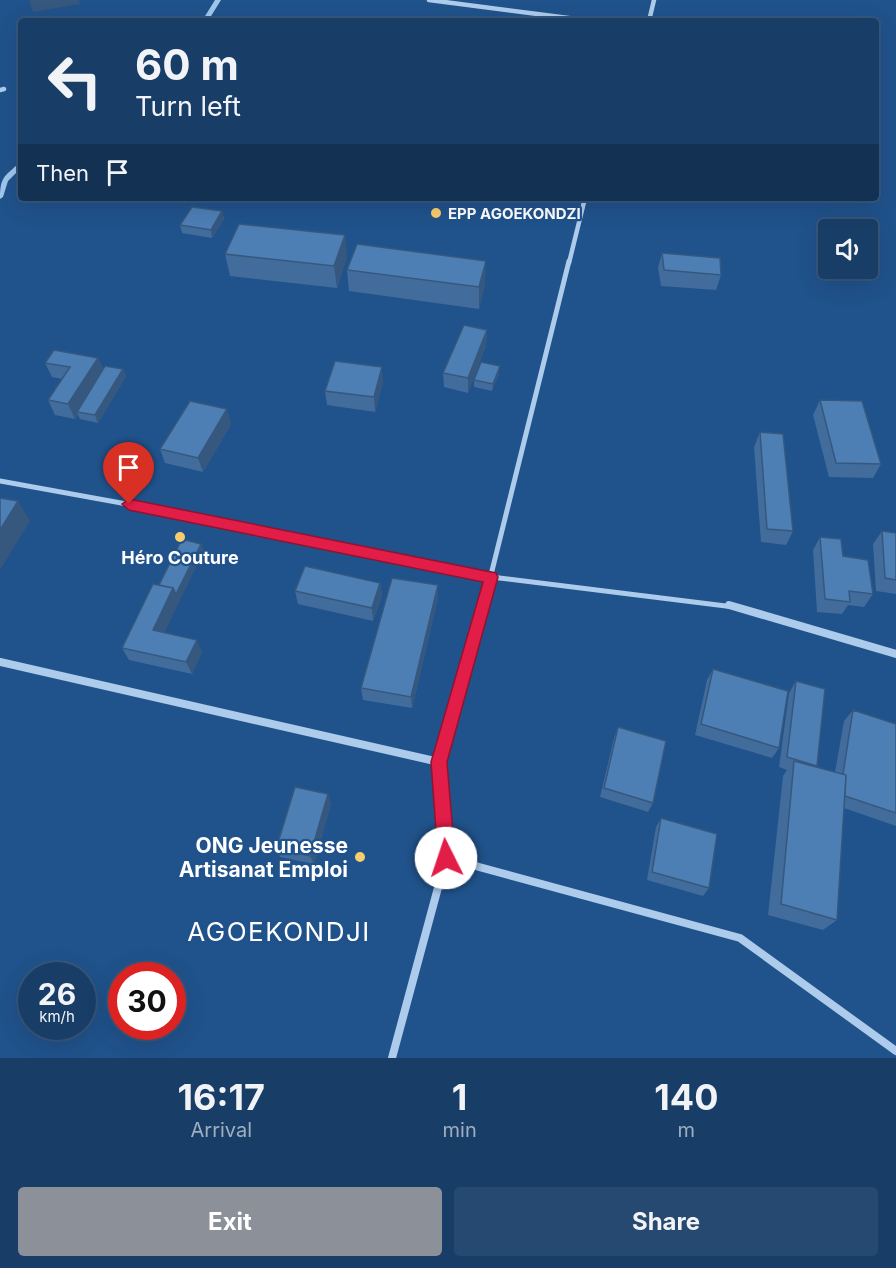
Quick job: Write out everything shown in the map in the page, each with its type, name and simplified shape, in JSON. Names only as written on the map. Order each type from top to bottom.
[{"type":"street","points":[[429,0],[569,18]]},
{"type":"street","points":[[650,18],[654,0]]},
{"type":"street","points":[[392,1058],[446,858],[439,762],[491,577],[584,201]]},
{"type":"street","points":[[0,481],[215,520],[491,577],[728,605],[896,654]]},
{"type":"street","points":[[0,662],[439,762]]},
{"type":"street","points":[[446,858],[740,938],[896,1052]]},
{"type":"building","points":[[192,207],[222,211],[211,230],[180,225]]},
{"type":"building","points":[[239,224],[345,235],[334,266],[225,254]]},
{"type":"building","points":[[357,244],[486,261],[479,287],[347,270]]},
{"type":"building","points":[[662,253],[720,258],[721,275],[664,270]]},
{"type":"building","points":[[464,325],[487,330],[468,378],[443,373]]},
{"type":"building","points":[[54,350],[98,358],[68,404],[48,400],[70,367],[45,363]]},
{"type":"building","points":[[335,361],[382,367],[374,397],[325,391]]},
{"type":"building","points":[[481,362],[500,366],[493,384],[474,380]]},
{"type":"building","points":[[105,366],[123,369],[95,415],[77,412]]},
{"type":"building","points":[[820,400],[862,401],[881,464],[836,463]]},
{"type":"building","points":[[190,401],[227,409],[198,458],[160,449]]},
{"type":"building","points":[[760,432],[783,434],[793,531],[767,529]]},
{"type":"building","points":[[0,498],[18,501],[0,530]]},
{"type":"building","points":[[882,531],[896,533],[896,580],[885,578]]},
{"type":"building","points":[[820,537],[841,539],[843,556],[868,560],[873,594],[849,591],[850,602],[825,599]]},
{"type":"building","points":[[182,539],[201,544],[176,594],[173,588],[159,585]]},
{"type":"building","points":[[305,566],[380,583],[372,608],[295,591]]},
{"type":"building","points":[[392,578],[438,585],[411,697],[361,688]]},
{"type":"building","points":[[153,584],[173,588],[153,630],[197,640],[186,662],[122,648]]},
{"type":"building","points":[[713,669],[788,691],[779,748],[701,724]]},
{"type":"building","points":[[796,681],[825,689],[817,766],[787,757]]},
{"type":"building","points":[[853,710],[896,724],[896,813],[845,796],[846,775],[843,774]]},
{"type":"building","points":[[618,727],[666,741],[653,803],[604,788]]},
{"type":"building","points":[[794,761],[846,775],[837,920],[781,904]]},
{"type":"building","points":[[295,787],[328,794],[310,856],[276,849]]},
{"type":"building","points":[[661,818],[717,834],[709,888],[652,872]]},
{"type":"waterway","points":[[207,18],[218,0]]},
{"type":"waterway","points":[[0,197],[5,180],[18,167]]},
{"type":"place","name":"EPP AGOEKONDZI","points":[[436,213]]},
{"type":"place","name":"Héro Couture","points":[[180,537]]},
{"type":"place","name":"ONG Jeunesse Artisanat Emploi","points":[[360,857]]},
{"type":"district","name":"AGOEKONDJI","points":[[279,931]]},
{"type":"route","points":[[129,504],[491,577],[439,762],[446,858]]}]
